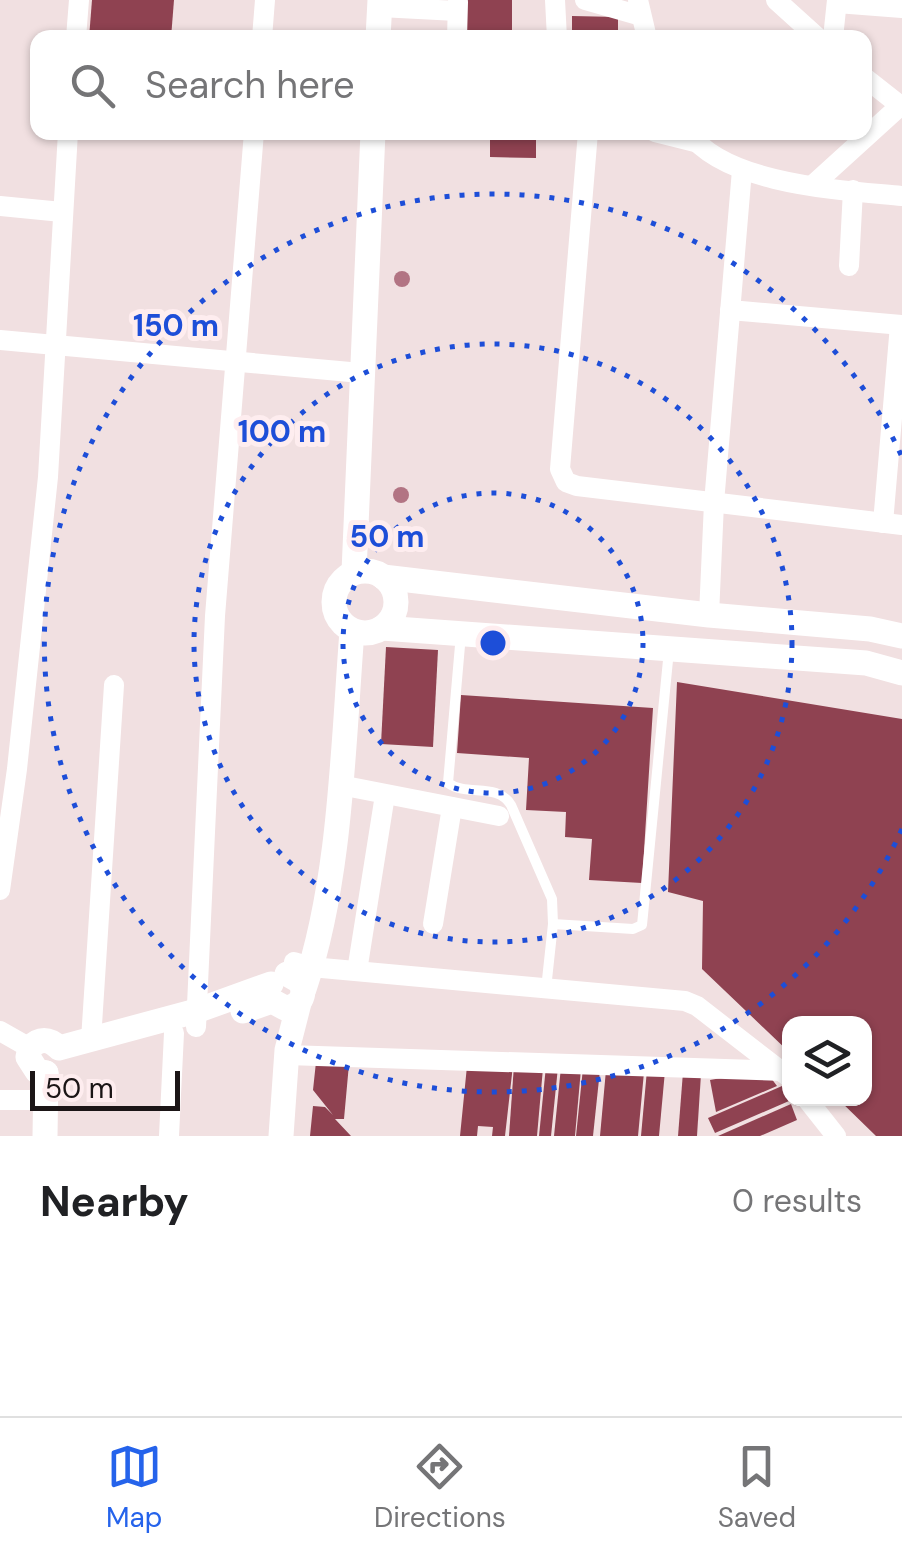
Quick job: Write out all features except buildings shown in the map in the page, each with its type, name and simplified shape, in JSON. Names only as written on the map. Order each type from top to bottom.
[{"type":"street","points":[[77,30],[79,0]]},
{"type":"street","points":[[263,30],[265,0]]},
{"type":"street","points":[[555,0],[557,30]]},
{"type":"street","points":[[586,0],[639,8]]},
{"type":"street","points":[[776,0],[809,30]]},
{"type":"street","points":[[835,30],[837,1],[902,8]]},
{"type":"street","points":[[378,30],[380,4],[457,6]]},
{"type":"street","points":[[872,83],[901,106],[872,132]]},
{"type":"street","points":[[0,890],[17,770],[48,477],[67,140]]},
{"type":"street","points":[[168,1136],[189,1024],[214,616],[253,140]]},
{"type":"street","points":[[354,572],[374,140]]},
{"type":"street","points":[[587,140],[560,469],[566,482],[893,524],[901,325],[730,310]]},
{"type":"street","points":[[696,140],[742,170],[813,185],[902,196]]},
{"type":"street","points":[[813,185],[863,140]]},
{"type":"street","points":[[708,615],[742,170]]},
{"type":"street","points":[[849,266],[853,190]]},
{"type":"street","points":[[0,206],[62,212]]},
{"type":"street","points":[[0,340],[361,373]]},
{"type":"street","points":[[902,636],[870,629],[708,615],[383,577],[374,572],[354,572],[344,578],[334,596],[337,616],[352,631],[362,633],[382,628],[461,633],[866,664],[902,673]]},
{"type":"street","points":[[382,628],[394,613],[396,603],[395,593],[383,577]]},
{"type":"street","points":[[280,1136],[289,986],[322,930],[340,785],[352,631]]},
{"type":"street","points":[[92,1040],[114,685]]},
{"type":"street","points":[[340,785],[500,816]]},
{"type":"street","points":[[358,970],[385,795]]},
{"type":"street","points":[[433,924],[452,807]]},
{"type":"street","points":[[0,1030],[30,1048],[31,1065],[55,1061],[189,1024],[289,986],[358,970],[685,1001],[782,1070]]},
{"type":"street","points":[[45,1136],[46,1100],[55,1061],[92,1040],[189,1024]]},
{"type":"street","points":[[286,1052],[782,1074]]},
{"type":"street","points":[[0,1100],[46,1100]]},
{"type":"street","points":[[812,1106],[836,1136]]},
{"type":"lane","points":[[461,633],[448,783],[455,788],[506,797],[552,899],[546,990]]},
{"type":"lane","points":[[552,924],[634,929],[642,925],[669,650]]}]
